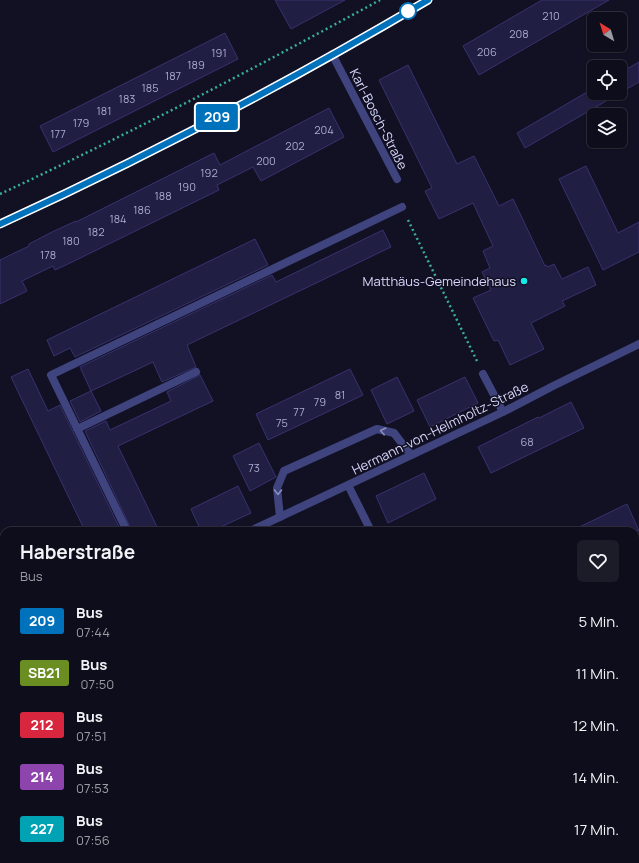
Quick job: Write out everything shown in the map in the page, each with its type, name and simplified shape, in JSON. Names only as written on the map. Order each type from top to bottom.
[{"type":"main road","points":[[0,224],[75,190],[282,84],[428,0]]},
{"type":"street","name":"Karl-Bosch-Straße","points":[[332,54],[397,179]]},
{"type":"street","points":[[126,527],[52,375],[402,207]]},
{"type":"street","name":"Hermann-von-Helmholtz-Straße","points":[[259,527],[503,412],[639,344]]},
{"type":"street","points":[[77,428],[196,372]]},
{"type":"street","points":[[483,374],[503,412]]},
{"type":"street","points":[[280,517],[277,488],[284,471],[377,429],[394,433],[411,455]]},
{"type":"street","points":[[348,485],[369,527]]},
{"type":"path","points":[[0,194],[137,128],[269,60],[380,0]]},
{"type":"path","points":[[402,207],[483,374]]},
{"type":"building","points":[[275,0],[345,0],[291,29]]},
{"type":"building","points":[[542,0],[609,0],[479,75],[463,46]]},
{"type":"building","points":[[225,33],[238,59],[53,152],[40,126]]},
{"type":"building","points":[[639,62],[639,82],[627,89],[627,69]]},
{"type":"building","points":[[408,65],[457,164],[474,156],[499,206],[513,199],[545,266],[546,265],[548,267],[554,264],[562,279],[588,267],[596,285],[562,301],[565,306],[531,323],[544,349],[510,365],[498,340],[494,341],[473,298],[491,290],[482,272],[490,268],[483,251],[493,246],[473,203],[439,219],[425,191],[432,188],[379,80]]},
{"type":"building","points":[[587,92],[587,100],[608,100],[594,108],[587,108],[587,112],[525,148],[517,133]]},
{"type":"building","points":[[329,108],[344,137],[261,181],[253,167],[217,185],[219,190],[68,264],[55,270],[53,266],[22,281],[27,291],[0,304],[0,260],[29,246],[29,244],[52,232],[76,222],[214,153],[220,165]]},
{"type":"building","points":[[586,166],[618,233],[639,222],[639,252],[603,270],[559,179]]},
{"type":"building","points":[[383,230],[391,247],[187,345],[196,367],[162,382],[153,362],[91,391],[80,367],[272,275],[276,282]]},
{"type":"building","points":[[255,239],[268,265],[75,357],[70,348],[54,356],[47,340]]},
{"type":"building","points":[[28,369],[48,411],[60,405],[119,527],[83,527],[11,377]]},
{"type":"building","points":[[350,369],[363,395],[268,440],[256,414]]},
{"type":"building","points":[[200,375],[213,401],[118,446],[157,527],[130,527],[85,431],[106,421],[110,430],[171,401],[167,392]]},
{"type":"building","points":[[397,377],[414,411],[387,424],[371,390]]},
{"type":"building","points":[[465,377],[478,403],[430,427],[417,400]]},
{"type":"building","points":[[91,391],[101,411],[80,422],[70,401]]},
{"type":"building","points":[[571,402],[584,428],[491,473],[478,447]]},
{"type":"building","points":[[259,443],[276,477],[250,491],[233,456]]},
{"type":"building","points":[[424,473],[436,499],[388,523],[376,496]]},
{"type":"building","points":[[238,486],[251,513],[221,527],[199,527],[191,509]]},
{"type":"building","points":[[627,504],[637,527],[579,527]]},
{"type":"bus line","name":"209","points":[[0,224],[75,190],[282,84],[428,0]]},
{"type":"place","name":"Matthäus-Gemeindehaus","points":[[524,281]]}]
